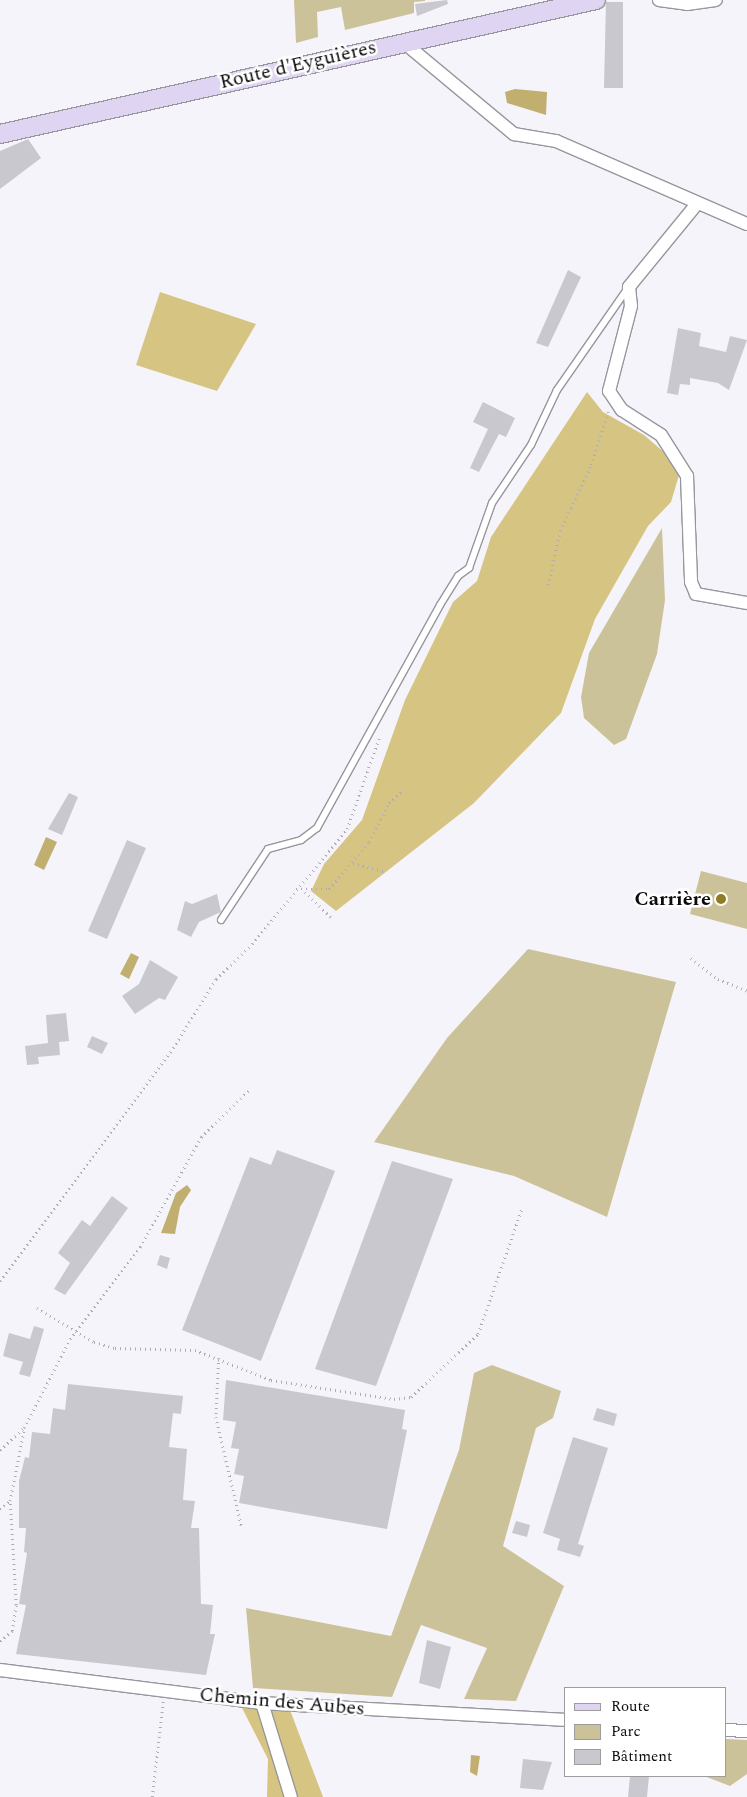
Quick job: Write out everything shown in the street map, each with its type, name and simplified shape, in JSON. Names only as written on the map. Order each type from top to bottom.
[{"type":"main road","name":"Route d'Eyguières","points":[[0,134],[402,41],[596,0]]},
{"type":"street","points":[[659,0],[687,4],[716,0]]},
{"type":"street","points":[[402,41],[514,134],[556,141],[696,205],[747,224]]},
{"type":"street","points":[[696,205],[629,287],[631,306],[609,391],[612,401],[661,435],[687,476],[691,582],[696,594],[747,603]]},
{"type":"street","name":"Chemin des Aubes","points":[[0,1670],[262,1703],[564,1720]]},
{"type":"street","points":[[262,1703],[291,1797]]},
{"type":"street","points":[[727,1730],[747,1731]]},
{"type":"lane","points":[[222,920],[268,849],[301,840],[318,828],[440,605],[458,576],[469,568],[492,503],[531,445],[557,390],[629,287]]},
{"type":"path","points":[[548,585],[560,531],[591,465],[612,401]]},
{"type":"path","points":[[0,1281],[173,1048],[216,979],[347,829],[381,732]]},
{"type":"path","points":[[305,892],[329,889],[354,863],[389,803],[402,791]]},
{"type":"path","points":[[354,863],[386,872]]},
{"type":"path","points":[[296,889],[305,892],[331,917]]},
{"type":"path","points":[[691,958],[718,979],[747,991]]},
{"type":"path","points":[[0,1641],[12,1631],[16,1605],[10,1501],[24,1428],[75,1331],[140,1246],[201,1137],[248,1091]]},
{"type":"path","points":[[37,1308],[75,1331],[116,1348],[195,1350],[290,1384],[394,1400],[411,1397],[478,1334],[522,1208]]},
{"type":"path","points":[[219,1358],[216,1417],[242,1528]]},
{"type":"path","points":[[0,1450],[24,1428]]},
{"type":"path","points":[[0,1509],[10,1501]]},
{"type":"path","points":[[152,1797],[161,1709],[167,1692]]},
{"type":"green space","points":[[294,0],[425,1],[414,2],[414,13],[345,30],[341,7],[317,12],[318,37],[296,43]]},
{"type":"green space","points":[[662,528],[665,600],[657,654],[626,739],[614,745],[584,718],[581,697],[589,653]]},
{"type":"green space","name":"Carrière","points":[[701,871],[747,883],[747,929],[690,914]]},
{"type":"green space","points":[[528,949],[676,982],[607,1217],[514,1176],[374,1142],[447,1038]]},
{"type":"green space","points":[[492,1365],[561,1391],[553,1418],[536,1428],[503,1546],[564,1586],[516,1701],[464,1699],[487,1648],[421,1625],[392,1697],[253,1688],[246,1608],[391,1636],[459,1450],[474,1373]]},
{"type":"green space","points":[[727,1739],[747,1740],[747,1774],[730,1786],[707,1777],[727,1777]]},
{"type":"shaded area","points":[[515,89],[547,92],[546,115],[507,103],[505,92]]},
{"type":"shaded area","points":[[160,292],[256,324],[217,391],[136,365]]},
{"type":"shaded area","points":[[587,392],[603,412],[644,435],[666,454],[679,475],[671,502],[648,526],[595,619],[561,713],[474,803],[336,911],[311,891],[324,864],[362,820],[405,700],[453,602],[477,581],[491,537]]},
{"type":"shaded area","points":[[46,837],[57,842],[44,870],[34,865]]},
{"type":"shaded area","points":[[131,953],[139,957],[129,979],[120,974]]},
{"type":"shaded area","points":[[187,1185],[191,1190],[180,1207],[175,1234],[161,1233],[176,1193]]},
{"type":"shaded area","points":[[241,1706],[290,1710],[323,1797],[267,1797],[268,1759]]},
{"type":"shaded area","points":[[471,1755],[480,1756],[477,1776],[470,1772]]},
{"type":"building","points":[[447,0],[448,4],[417,16],[415,4]]},
{"type":"building","points":[[606,2],[623,2],[623,88],[604,88]]},
{"type":"building","points":[[28,139],[41,158],[0,189],[0,151]]},
{"type":"building","points":[[568,270],[581,277],[548,347],[536,343]]},
{"type":"building","points":[[678,328],[701,333],[699,346],[726,352],[730,336],[747,340],[729,390],[718,383],[690,378],[690,385],[680,384],[678,395],[667,393]]},
{"type":"building","points":[[483,402],[515,418],[506,437],[499,434],[479,472],[470,468],[488,429],[473,422]]},
{"type":"building","points":[[69,793],[78,797],[62,835],[48,829]]},
{"type":"building","points":[[127,840],[146,848],[107,939],[88,931]]},
{"type":"building","points":[[217,894],[221,912],[199,922],[191,937],[177,930],[185,901],[192,904]]},
{"type":"building","points":[[150,960],[178,977],[165,1000],[159,998],[135,1014],[122,996],[139,984]]},
{"type":"building","points":[[66,1013],[69,1041],[59,1042],[60,1055],[38,1057],[39,1064],[27,1065],[25,1046],[48,1043],[46,1015]]},
{"type":"building","points":[[92,1036],[108,1043],[102,1054],[87,1047]]},
{"type":"building","points":[[277,1150],[335,1171],[261,1361],[182,1330],[250,1157],[271,1165]]},
{"type":"building","points":[[392,1161],[453,1179],[376,1386],[315,1369]]},
{"type":"building","points":[[112,1196],[128,1208],[65,1295],[54,1289],[70,1263],[58,1253],[82,1220],[90,1226]]},
{"type":"building","points":[[160,1255],[170,1258],[167,1269],[157,1265]]},
{"type":"building","points":[[34,1326],[44,1329],[30,1377],[19,1374],[23,1362],[3,1356],[9,1333],[30,1339]]},
{"type":"building","points":[[226,1380],[405,1410],[402,1429],[407,1430],[387,1529],[239,1503],[244,1476],[234,1474],[239,1449],[231,1448],[236,1422],[223,1420]]},
{"type":"building","points":[[68,1384],[183,1396],[181,1414],[173,1413],[169,1447],[187,1449],[183,1500],[195,1501],[191,1528],[199,1528],[201,1604],[213,1605],[210,1634],[215,1634],[206,1675],[16,1654],[26,1605],[19,1604],[27,1553],[24,1552],[26,1528],[19,1528],[19,1481],[25,1457],[29,1458],[32,1432],[50,1434],[53,1408],[65,1410]]},
{"type":"building","points":[[597,1408],[617,1414],[614,1426],[593,1420]]},
{"type":"building","points":[[573,1437],[608,1448],[578,1544],[584,1546],[580,1557],[557,1550],[560,1539],[543,1533]]},
{"type":"building","points":[[516,1521],[530,1525],[527,1537],[512,1533]]},
{"type":"building","points":[[427,1640],[451,1647],[440,1689],[419,1683]]},
{"type":"building","points":[[523,1759],[552,1762],[543,1790],[520,1788]]},
{"type":"building","points":[[630,1777],[649,1777],[647,1797],[628,1797]]},
{"type":"place","name":"Carrière","points":[[721,899]]}]
